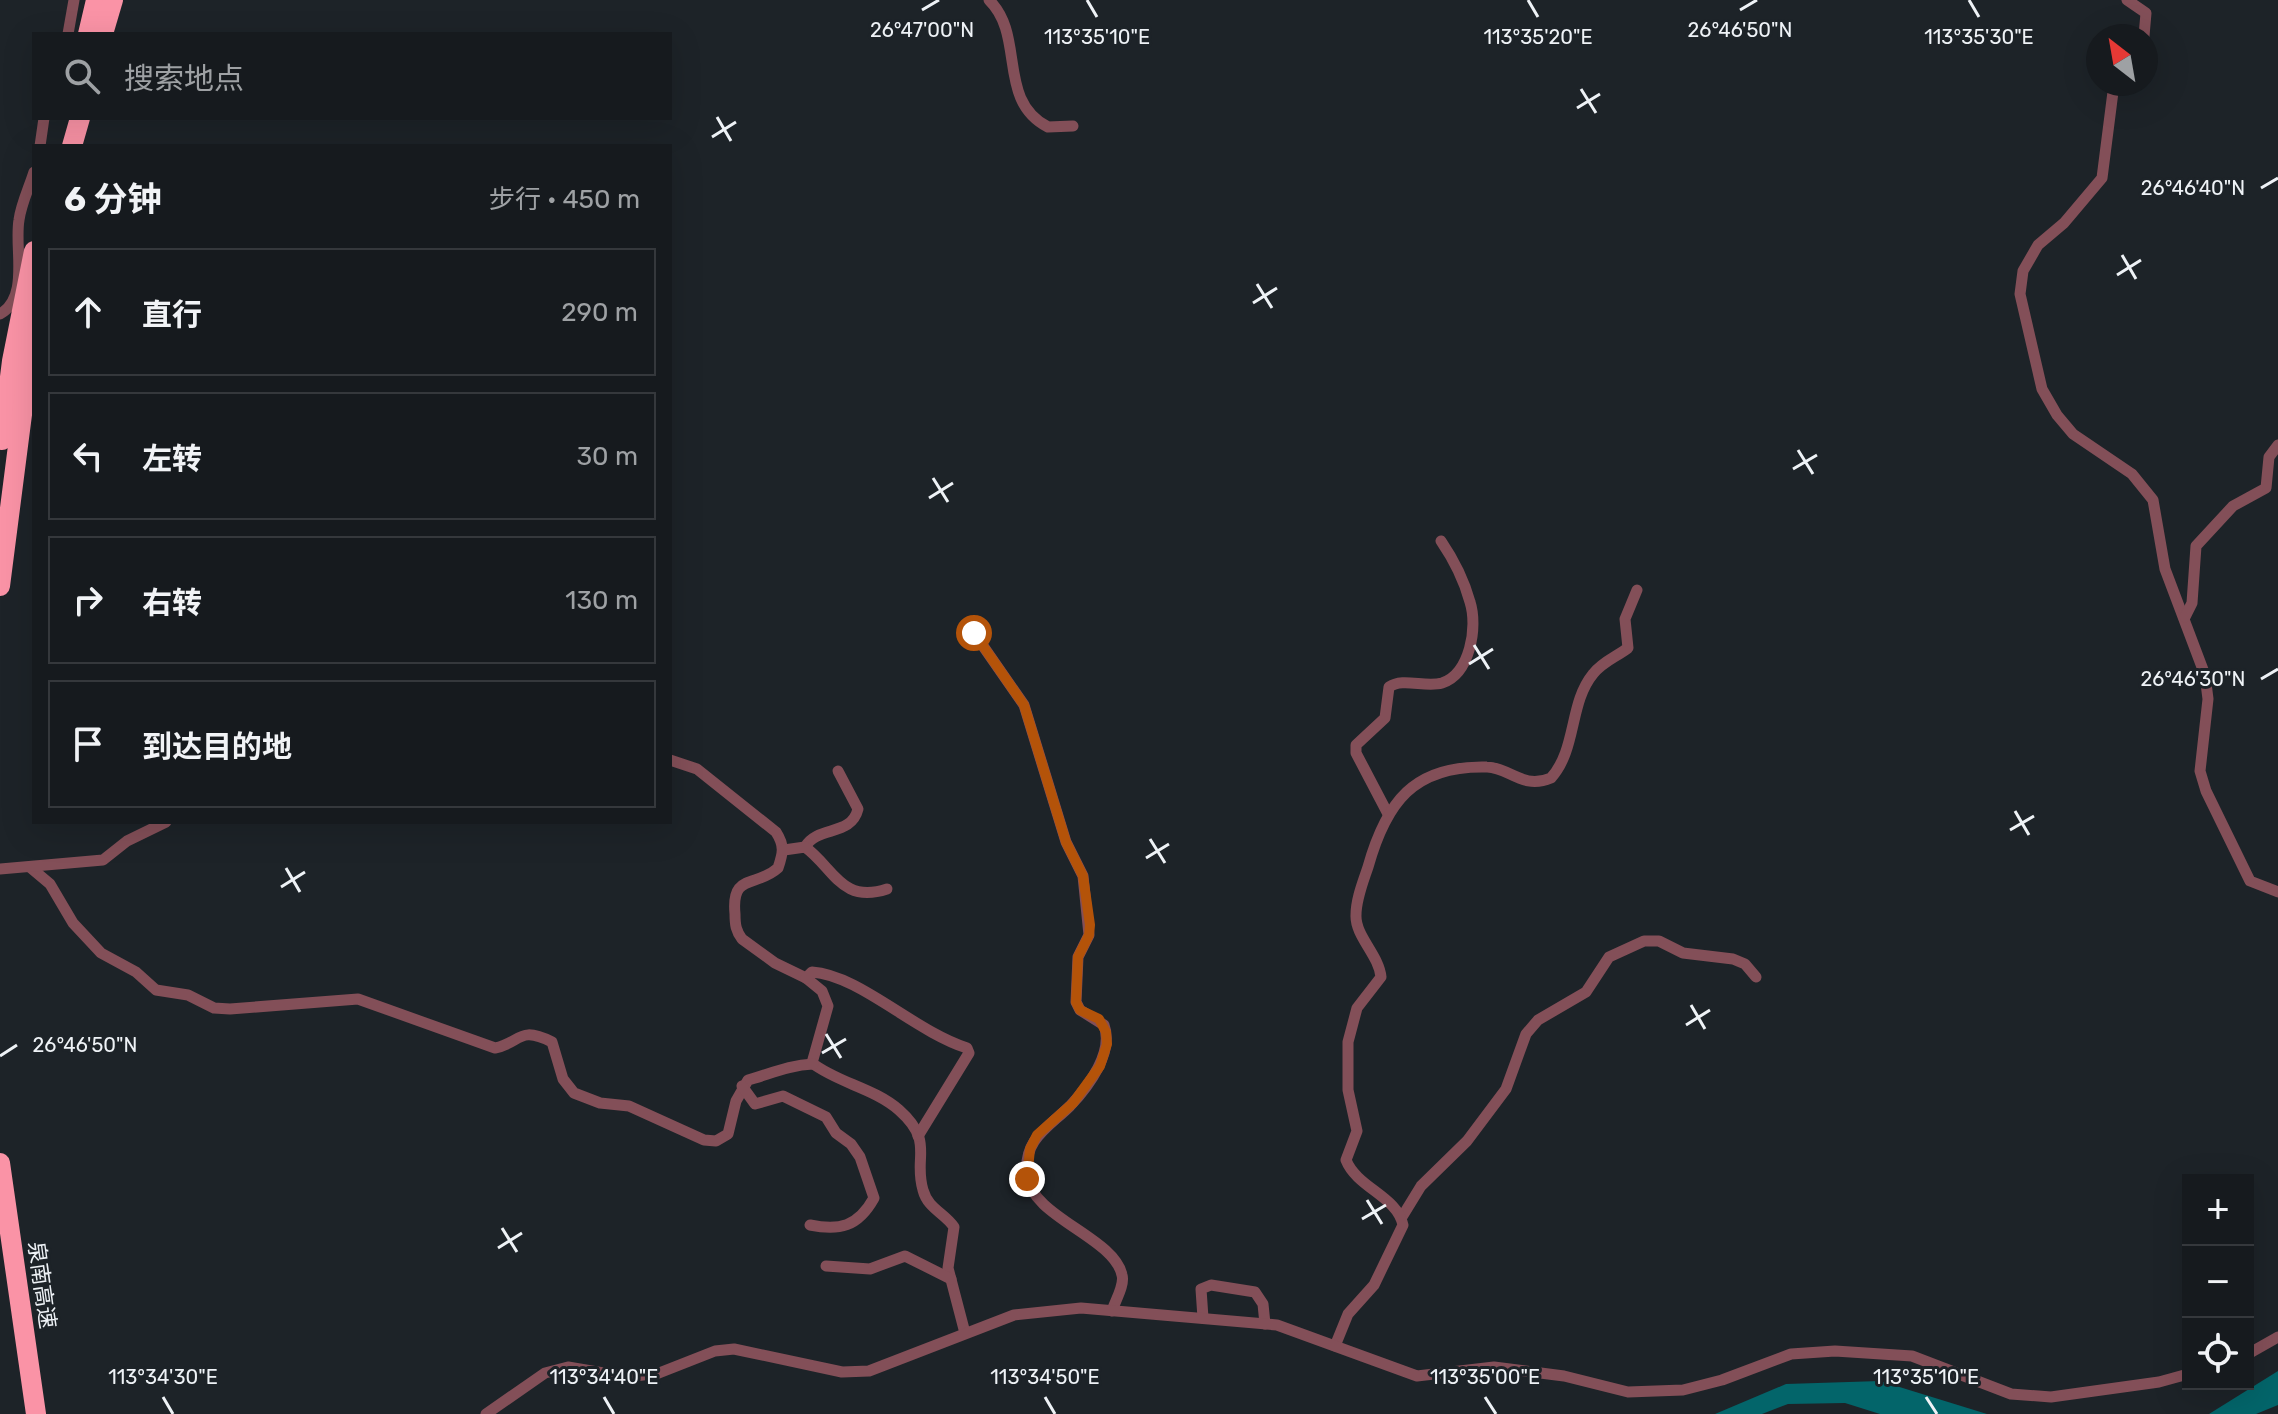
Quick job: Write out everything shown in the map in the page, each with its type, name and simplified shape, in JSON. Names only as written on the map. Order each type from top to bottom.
[{"type":"highway","points":[[88,32],[96,0]]},
{"type":"highway","points":[[104,32],[113,0]]},
{"type":"highway","points":[[60,144],[66,120]]},
{"type":"highway","points":[[73,144],[79,120]]},
{"type":"highway","points":[[0,462],[12,361],[32,261]]},
{"type":"highway","points":[[0,586],[32,337]]},
{"type":"highway","name":"泉南高速","points":[[0,1163],[36,1414]]},
{"type":"highway","name":"泉南高速","points":[[0,1246],[22,1414]]},
{"type":"street","points":[[68,32],[74,0]]},
{"type":"street","points":[[989,0],[1004,30],[1021,105],[1048,127],[1073,126]]},
{"type":"street","points":[[2127,0],[2146,13],[2145,24]]},
{"type":"street","points":[[2112,96],[2102,178],[2064,223],[2038,245],[2023,271],[2020,294],[2042,389],[2057,415],[2073,434],[2132,474],[2153,500],[2165,569],[2205,675],[2208,699],[2200,771],[2206,791],[2250,881],[2264,890],[2278,892]]},
{"type":"street","points":[[40,144],[44,120]]},
{"type":"street","points":[[0,314],[13,299],[19,267],[19,219],[32,178]]},
{"type":"street","points":[[2185,617],[2192,603],[2196,546],[2233,506],[2266,488],[2269,457],[2278,445]]},
{"type":"street","points":[[1388,814],[1356,753],[1356,745],[1385,718],[1389,687],[1395,683],[1435,684],[1457,675],[1466,660],[1472,606],[1459,571],[1441,541]]},
{"type":"street","points":[[1402,1217],[1363,1185],[1346,1160],[1357,1131],[1348,1090],[1348,1042],[1357,1008],[1381,977],[1356,915],[1370,859],[1394,802],[1406,790],[1435,775],[1488,767],[1517,779],[1551,778],[1572,732],[1583,689],[1606,661],[1628,648],[1625,619],[1637,590]]},
{"type":"street","points":[[974,633],[1024,705],[1066,842],[1083,876],[1090,925],[1089,935],[1078,957],[1076,1002],[1080,1010],[1104,1025],[1107,1044],[1100,1066],[1073,1103],[1037,1135],[1030,1149],[1027,1179],[1038,1200],[1082,1232],[1118,1268],[1122,1282],[1112,1311]]},
{"type":"street","points":[[672,761],[697,769],[776,832],[784,850],[774,872],[739,887],[733,897],[736,927],[742,939],[822,991],[828,1006],[814,1050],[813,1064]]},
{"type":"street","points":[[784,850],[805,847],[819,833],[841,829],[856,818],[858,809],[838,771]]},
{"type":"street","points":[[0,869],[103,860],[127,841],[162,824]]},
{"type":"street","points":[[805,847],[835,879],[851,890],[873,893],[887,889]]},
{"type":"street","points":[[27,868],[50,884],[73,923],[101,953],[136,972],[156,990],[188,995],[214,1008],[303,1006],[342,998],[358,999],[495,1048],[511,1039],[533,1035],[552,1042],[563,1079],[574,1093],[600,1103],[629,1106],[704,1140],[716,1141],[728,1134],[742,1086],[748,1080],[788,1065],[813,1064],[882,1097],[908,1119],[918,1136],[923,1191],[935,1211],[954,1227],[949,1252],[951,1279],[965,1333]]},
{"type":"street","points":[[1335,1346],[1353,1306],[1374,1285],[1402,1232],[1402,1217],[1421,1186],[1467,1141],[1506,1089],[1526,1034],[1538,1020],[1586,992],[1609,957],[1644,941],[1659,941],[1683,953],[1733,959],[1745,964],[1756,977]]},
{"type":"street","points":[[806,978],[812,972],[837,975],[924,1031],[967,1048],[969,1053],[918,1136]]},
{"type":"street","points":[[742,1086],[755,1104],[783,1096],[826,1117],[836,1133],[860,1157],[874,1198],[869,1207],[852,1225],[840,1229],[810,1225]]},
{"type":"street","points":[[826,1266],[870,1269],[905,1256],[951,1279]]},
{"type":"street","points":[[1203,1318],[1201,1289],[1211,1285],[1255,1292],[1263,1304],[1265,1324]]},
{"type":"street","points":[[486,1414],[545,1373],[568,1367],[627,1377],[659,1373],[715,1351],[734,1349],[842,1372],[869,1371],[1014,1315],[1048,1310],[1112,1311],[1265,1324],[1417,1376],[1494,1367],[1564,1376],[1628,1392],[1683,1390],[1722,1380],[1791,1354],[1835,1351],[1912,1356],[2011,1394],[2051,1397],[2146,1384],[2182,1375]]},
{"type":"street","points":[[2254,1351],[2278,1337]]},
{"type":"water","points":[[2278,1371],[2278,1405],[2256,1414],[2209,1414],[2248,1390],[2254,1390],[2254,1386]]},
{"type":"water","points":[[1880,1381],[1987,1414],[1880,1414],[1845,1403],[1788,1404],[1762,1414],[1715,1414],[1786,1384]]},
{"type":"route","points":[[974,633],[995,667],[1020,696],[1066,842],[1083,876],[1090,925],[1089,935],[1078,957],[1076,1002],[1084,1013],[1099,1019],[1106,1032],[1107,1044],[1100,1066],[1073,1103],[1037,1135],[1026,1165],[1027,1179]]}]
